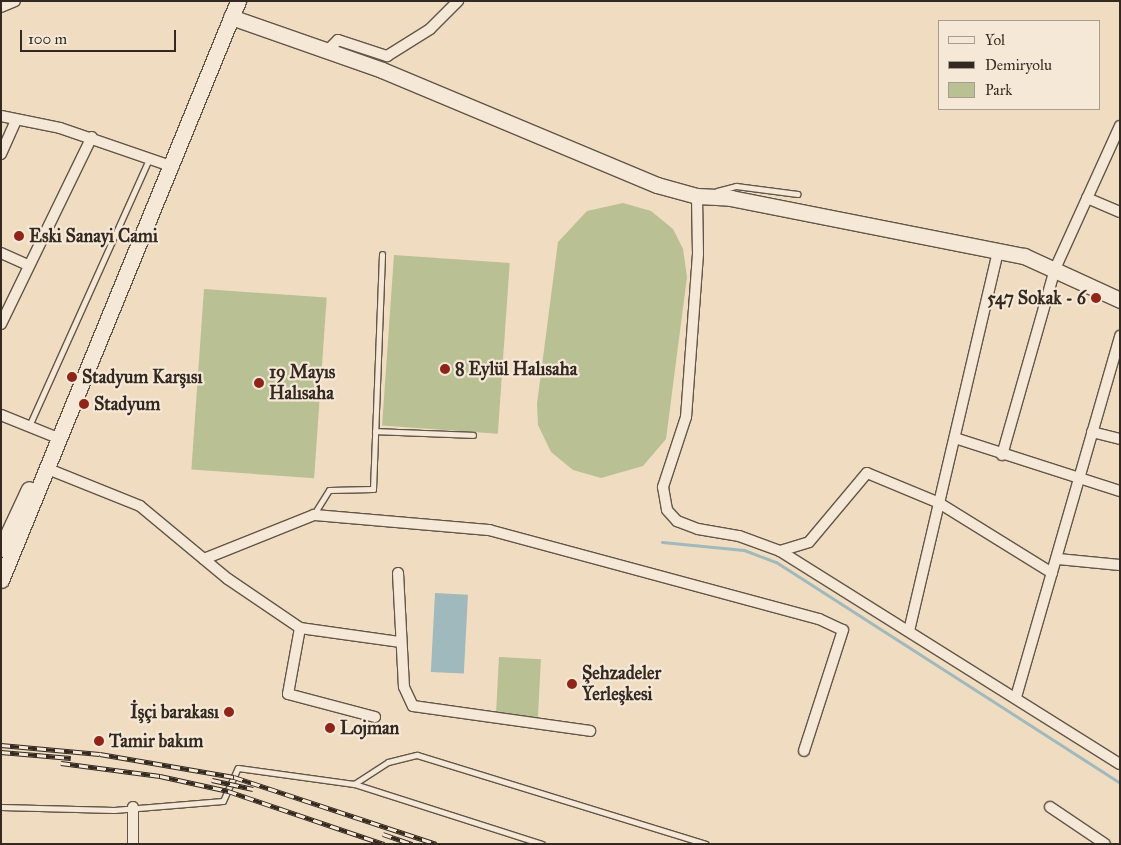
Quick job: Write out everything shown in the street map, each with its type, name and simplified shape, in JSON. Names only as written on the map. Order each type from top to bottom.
[{"type":"street","points":[[1,7],[15,1]]},
{"type":"street","points":[[1,580],[58,438],[173,167],[238,1]]},
{"type":"street","points":[[328,50],[338,40],[387,56],[430,29],[458,1]]},
{"type":"street","points":[[232,17],[328,50],[657,185],[697,196],[731,198],[998,251],[1055,269],[1120,300]]},
{"type":"street","points":[[1,116],[92,137],[150,156],[173,167]]},
{"type":"street","points":[[1,154],[16,120]]},
{"type":"street","points":[[1002,455],[1055,269],[1120,126]]},
{"type":"street","points":[[1,324],[28,265],[92,137]]},
{"type":"street","points":[[697,196],[698,254],[686,417],[663,486],[667,510],[677,521],[691,526],[739,536],[780,551],[1016,697],[1120,764]]},
{"type":"street","points":[[1087,198],[1120,212]]},
{"type":"street","points":[[909,631],[998,251]]},
{"type":"street","points":[[1,253],[28,265]]},
{"type":"street","points":[[1016,697],[1052,573],[1058,559],[1092,432],[1117,356],[1120,336]]},
{"type":"street","points":[[1,415],[58,438]]},
{"type":"street","points":[[1092,432],[1120,439]]},
{"type":"street","points":[[955,438],[1080,482],[1120,491]]},
{"type":"street","points":[[1,549],[39,466],[48,464],[140,506],[204,559],[300,628],[399,642]]},
{"type":"street","points":[[780,551],[809,542],[867,473],[939,504],[1052,573]]},
{"type":"street","points":[[204,559],[314,515],[489,530],[843,630],[804,750]]},
{"type":"street","points":[[1058,559],[1120,565]]},
{"type":"street","points":[[398,573],[399,642],[404,687],[413,706],[590,731]]},
{"type":"street","points":[[300,628],[288,694],[375,717]]},
{"type":"street","points":[[133,807],[133,844]]},
{"type":"street","points":[[1050,807],[1105,844]]},
{"type":"lane","points":[[29,426],[150,156]]},
{"type":"lane","points":[[697,196],[736,186],[796,194]]},
{"type":"lane","points":[[314,515],[329,490],[373,489],[382,254]]},
{"type":"lane","points":[[375,431],[473,435]]},
{"type":"lane","points":[[354,784],[388,762],[417,755],[706,844]]},
{"type":"lane","points":[[1,807],[133,807],[223,801],[238,768],[354,784],[542,844]]},
{"type":"green space","points":[[623,203],[651,211],[673,229],[683,249],[687,277],[666,439],[643,466],[601,478],[573,470],[551,452],[538,425],[537,404],[558,242],[587,211]]},
{"type":"green space","name":"8 Eylül Halısaha","points":[[394,255],[510,263],[498,434],[382,426]]},
{"type":"green space","name":"19 Mayıs Halısaha","points":[[204,289],[327,298],[314,478],[191,470]]},
{"type":"green space","points":[[499,657],[541,659],[538,718],[496,716]]},
{"type":"water","points":[[435,593],[468,595],[464,674],[431,672]]},
{"type":"waterway","points":[[662,542],[744,550],[776,562],[1120,783]]},
{"type":"railway","points":[[1,745],[100,754],[234,777],[436,844]]},
{"type":"railway","points":[[1,752],[71,758]]},
{"type":"railway","points":[[61,763],[160,776],[228,791],[384,844]]},
{"type":"railway","points":[[212,780],[253,789]]},
{"type":"railway","points":[[383,834],[412,844]]},
{"type":"place","name":"Eski Sanayi Cami","points":[[19,236]]},
{"type":"place","name":"547 Sokak - 6","points":[[1096,298]]},
{"type":"place","name":"8 Eylül Halısaha","points":[[445,369]]},
{"type":"place","name":"Stadyum Karşısı","points":[[72,377]]},
{"type":"place","name":"19 Mayıs Halısaha","points":[[259,383]]},
{"type":"place","name":"Stadyum","points":[[84,404]]},
{"type":"place","name":"Şehzadeler Yerleşkesi","points":[[572,684]]},
{"type":"place","name":"İşçi barakası","points":[[229,712]]},
{"type":"place","name":"Lojman","points":[[330,728]]},
{"type":"place","name":"Tamir bakım","points":[[99,741]]}]
